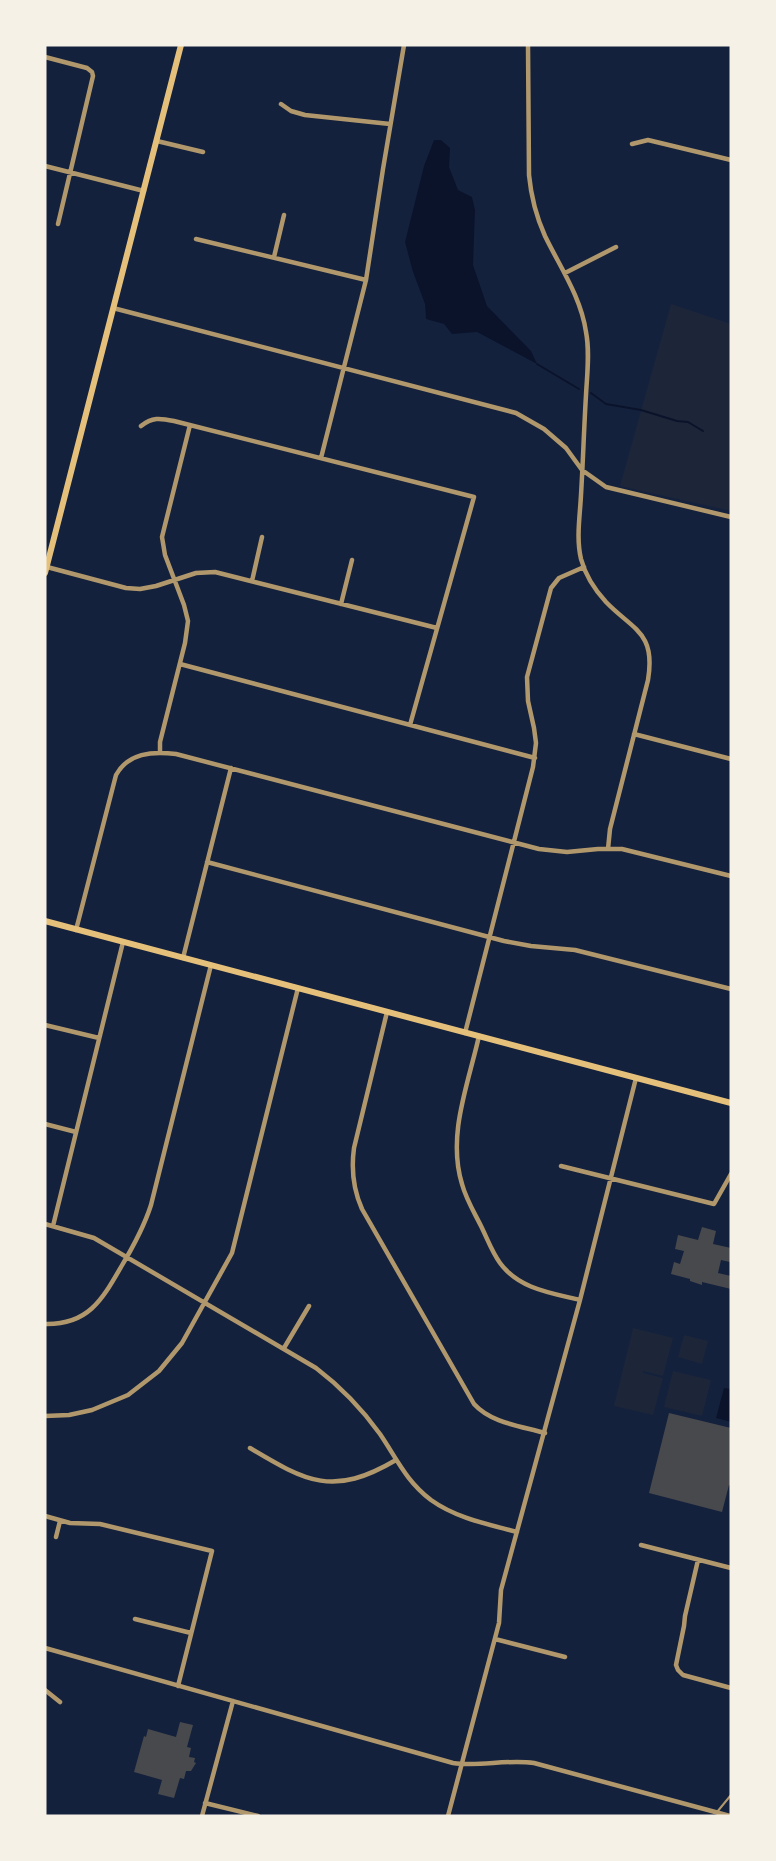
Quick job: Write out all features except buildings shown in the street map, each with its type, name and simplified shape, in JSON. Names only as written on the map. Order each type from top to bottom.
[{"type":"main road","points":[[46,570],[182,45]]},
{"type":"main road","points":[[45,921],[731,1103]]},
{"type":"street","points":[[321,458],[366,280],[404,45]]},
{"type":"street","points":[[528,45],[531,195],[544,234],[565,273],[586,331],[587,373],[579,542],[584,567],[595,588],[606,602],[634,625],[642,635],[647,645],[650,670],[610,830],[608,849]]},
{"type":"street","points":[[45,57],[81,66],[92,72],[92,87],[58,224]]},
{"type":"street","points":[[281,104],[291,111],[305,115],[390,124]]},
{"type":"street","points":[[632,144],[648,140],[731,160]]},
{"type":"street","points":[[157,141],[203,152]]},
{"type":"street","points":[[45,166],[144,191]]},
{"type":"street","points":[[274,257],[284,214]]},
{"type":"street","points":[[196,238],[366,280]]},
{"type":"street","points":[[565,273],[616,247]]},
{"type":"street","points":[[113,308],[516,413],[556,439],[582,470],[606,487],[731,517]]},
{"type":"street","points":[[141,426],[149,420],[159,418],[474,497],[410,725]]},
{"type":"street","points":[[160,753],[160,742],[185,643],[188,621],[165,555],[162,537],[190,425]]},
{"type":"street","points":[[252,581],[262,537]]},
{"type":"street","points":[[341,604],[352,560]]},
{"type":"street","points":[[465,1033],[535,758],[534,728],[526,688],[529,665],[551,588],[560,578],[584,567]]},
{"type":"street","points":[[46,570],[133,588],[156,586],[186,575],[206,572],[224,574],[437,628]]},
{"type":"street","points":[[180,664],[535,758]]},
{"type":"street","points":[[634,735],[731,759]]},
{"type":"street","points":[[76,930],[116,775],[120,767],[135,756],[160,753],[176,754],[554,852],[608,849],[634,851],[731,876]]},
{"type":"street","points":[[183,958],[231,768]]},
{"type":"street","points":[[207,862],[515,944],[574,950],[731,989]]},
{"type":"street","points":[[53,1226],[123,942]]},
{"type":"street","points":[[45,1324],[67,1322],[94,1308],[104,1297],[143,1227],[151,1205],[211,965]]},
{"type":"street","points":[[45,1416],[92,1410],[117,1401],[139,1388],[175,1353],[206,1303],[234,1247],[298,988]]},
{"type":"street","points":[[387,1012],[354,1148],[353,1179],[358,1200],[474,1404],[492,1418],[545,1433]]},
{"type":"street","points":[[45,1025],[99,1038]]},
{"type":"street","points":[[479,1036],[456,1138],[458,1167],[466,1195],[496,1257],[509,1273],[520,1282],[533,1288],[580,1300]]},
{"type":"street","points":[[448,1816],[500,1618],[501,1590],[545,1433],[636,1078]]},
{"type":"street","points":[[45,1124],[76,1132]]},
{"type":"street","points":[[561,1166],[714,1204],[731,1174]]},
{"type":"street","points":[[45,1224],[88,1236],[316,1368],[353,1400],[378,1431],[415,1486],[439,1505],[467,1518],[517,1532]]},
{"type":"street","points":[[284,1348],[309,1306]]},
{"type":"street","points":[[249,1448],[299,1475],[327,1481],[346,1481],[365,1476],[396,1460]]},
{"type":"street","points":[[45,1516],[60,1521],[104,1525],[212,1551],[178,1686]]},
{"type":"street","points":[[56,1538],[60,1521]]},
{"type":"street","points":[[641,1545],[731,1568]]},
{"type":"street","points":[[698,1560],[676,1660],[678,1670],[686,1676],[731,1688]]},
{"type":"street","points":[[135,1619],[191,1633]]},
{"type":"street","points":[[495,1639],[565,1657]]},
{"type":"street","points":[[45,1648],[453,1764],[479,1766],[511,1761],[534,1763],[730,1816]]},
{"type":"street","points":[[45,1690],[60,1702]]},
{"type":"street","points":[[201,1816],[233,1701]]},
{"type":"street","points":[[205,1803],[258,1816]]},
{"type":"lane","points":[[716,1814],[731,1795]]},
{"type":"shaded area","points":[[434,140],[441,140],[450,148],[449,167],[458,190],[472,197],[475,210],[473,265],[487,306],[531,351],[537,364],[477,332],[452,334],[444,324],[426,319],[425,304],[405,242],[424,166]]},
{"type":"shaded area","points":[[671,304],[731,324],[731,511],[620,486]]},
{"type":"shaded area","points":[[633,1328],[673,1338],[663,1376],[643,1371],[643,1373],[663,1378],[653,1415],[614,1406]]},
{"type":"shaded area","points":[[684,1335],[708,1341],[702,1364],[678,1357]]},
{"type":"shaded area","points":[[673,1371],[711,1380],[702,1416],[664,1407]]},
{"type":"shaded area","points":[[724,1388],[731,1389],[731,1422],[716,1418]]},
{"type":"waterway","points":[[537,364],[579,389]]},
{"type":"waterway","points":[[591,393],[606,404],[688,422],[703,431]]}]
